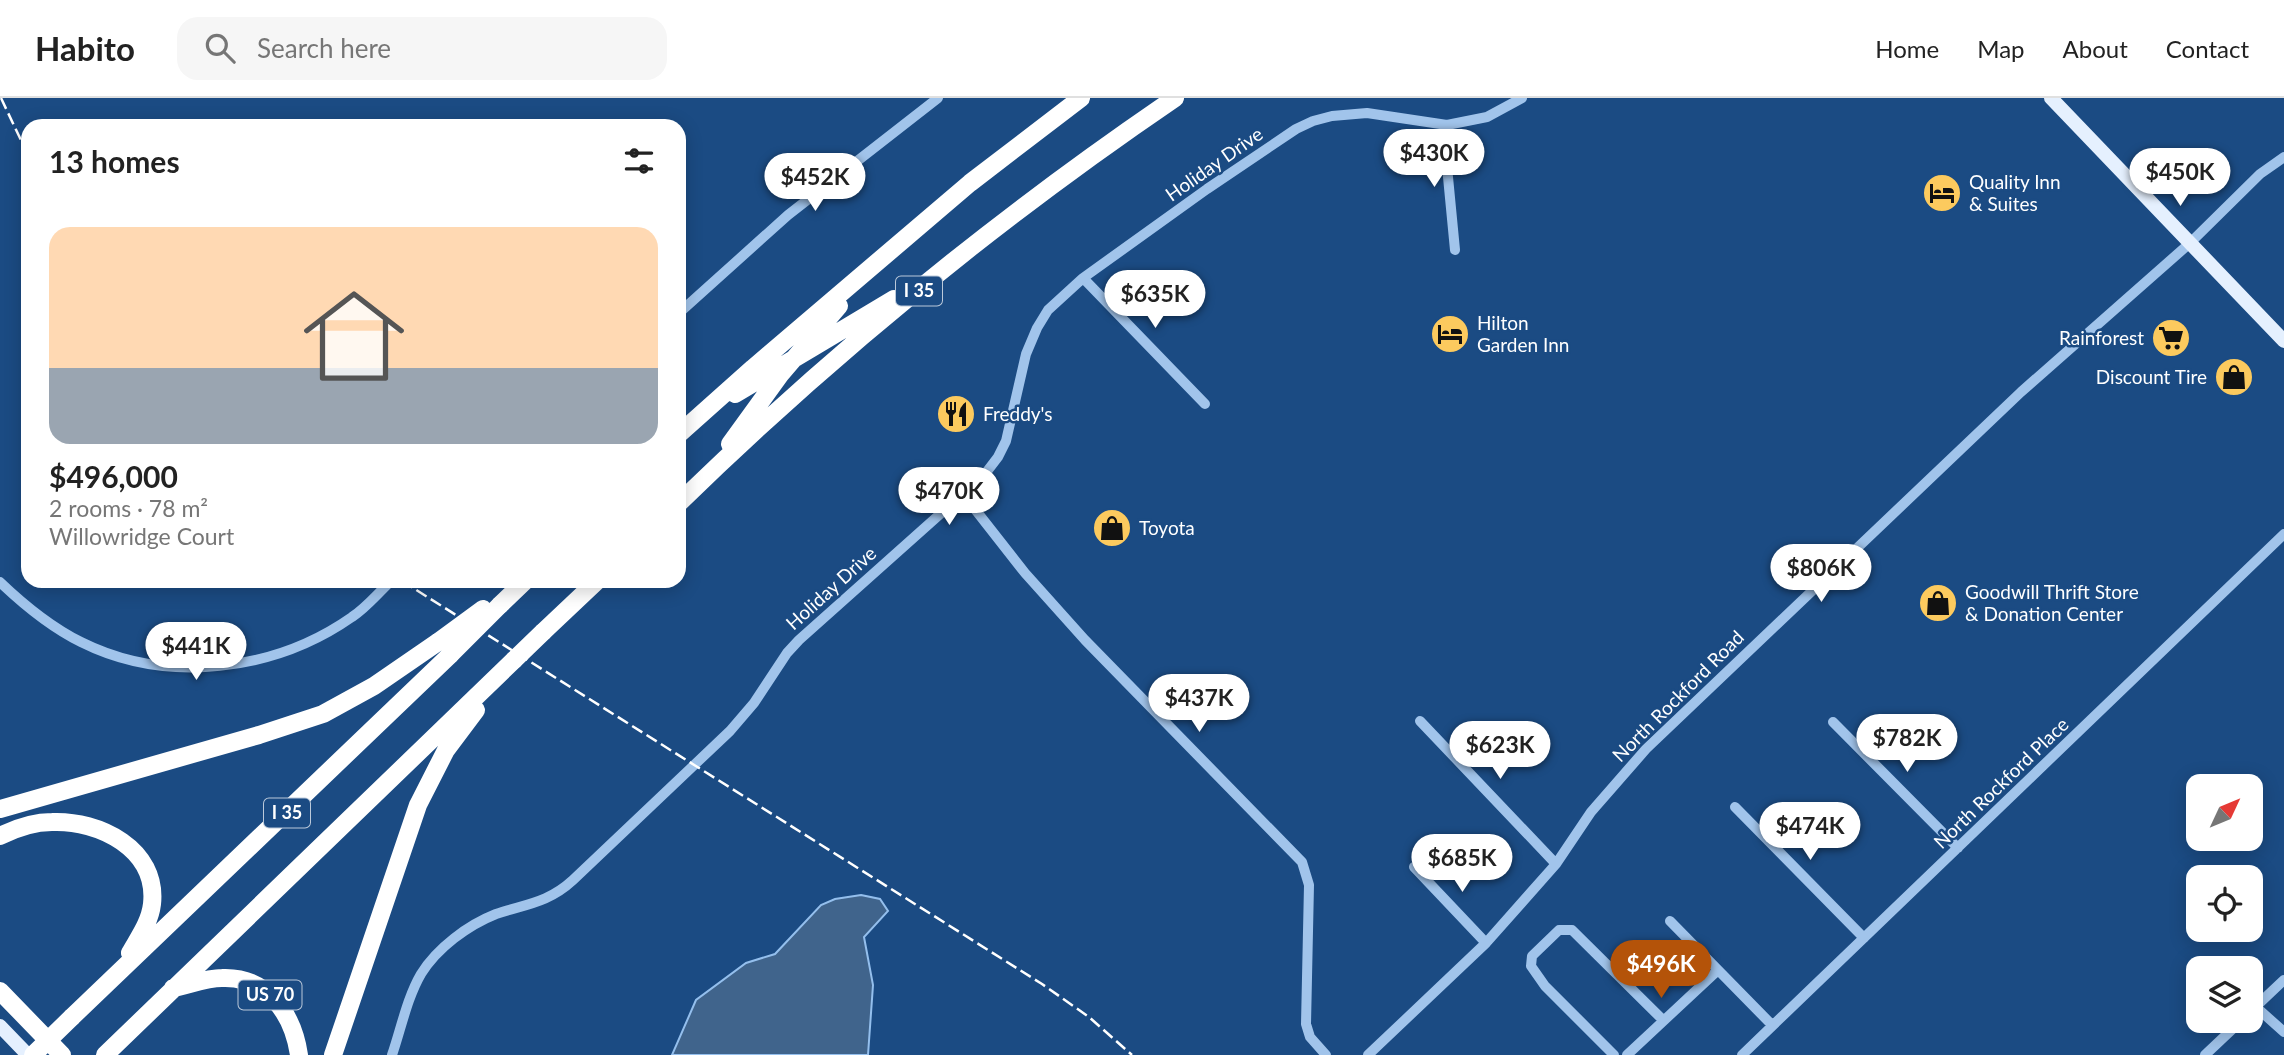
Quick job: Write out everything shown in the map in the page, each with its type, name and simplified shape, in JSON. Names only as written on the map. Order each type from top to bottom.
[{"type":"highway","name":"I 35","points":[[686,428],[970,183],[1081,98]]},
{"type":"highway","name":"I 35","points":[[686,496],[799,392],[965,252],[1175,98]]},
{"type":"highway","points":[[713,469],[793,360],[856,288],[916,230]]},
{"type":"highway","points":[[686,429],[793,360],[881,308],[965,252]]},
{"type":"highway","name":"I 35","points":[[31,1055],[287,813],[444,648],[517,588]]},
{"type":"highway","name":"I 35","points":[[105,1055],[590,588]]},
{"type":"highway","points":[[0,809],[323,714],[444,648]]},
{"type":"highway","points":[[333,1055],[418,805],[446,750],[496,681]]},
{"type":"highway","points":[[0,836],[34,823],[66,822],[103,831],[134,851],[151,882],[152,903],[149,916],[122,969]]},
{"type":"highway","name":"US 70","points":[[173,988],[224,977],[241,979],[260,987],[275,999],[288,1017],[299,1055]]},
{"type":"highway","points":[[0,991],[62,1055]]},
{"type":"main road","points":[[2051,98],[2284,341]]},
{"type":"main road","points":[[0,1026],[31,1055]]},
{"type":"street","points":[[686,307],[788,215],[938,98]]},
{"type":"street","name":"Holiday Drive","points":[[392,1055],[422,973],[446,947],[481,920],[534,904],[554,895],[570,883],[730,731],[754,703],[786,653],[799,640],[985,474],[1006,441],[1023,365],[1037,328],[1048,310],[1083,278],[1227,175],[1313,121],[1332,116],[1367,113],[1443,125],[1480,119],[1522,98]]},
{"type":"street","points":[[1443,125],[1455,250]]},
{"type":"street","name":"North Rockford Road","points":[[1368,1055],[1486,943],[1556,864],[1591,812],[1646,749],[2021,392],[2190,243],[2260,174],[2284,157]]},
{"type":"street","points":[[1083,278],[1205,404]]},
{"type":"street","points":[[964,494],[1025,573],[1076,630],[1301,862],[1309,885],[1306,1024],[1310,1037],[1326,1055]]},
{"type":"street","name":"North Rockford Place","points":[[1742,1055],[2284,534]]},
{"type":"street","points":[[0,582],[21,602],[84,643],[150,663],[205,667],[252,661],[303,645],[353,617],[384,588]]},
{"type":"street","points":[[1420,721],[1556,864]]},
{"type":"street","points":[[1833,722],[1958,848]]},
{"type":"street","points":[[1735,807],[1864,938]]},
{"type":"street","points":[[1414,867],[1486,943]]},
{"type":"street","points":[[1670,921],[1772,1025]]},
{"type":"street","points":[[1614,1055],[1545,986],[1531,966],[1532,956],[1559,930],[1572,930],[1663,1020]]},
{"type":"street","points":[[1627,1055],[1718,970]]},
{"type":"street","points":[[2263,1000],[2284,980]]},
{"type":"street","points":[[2263,1017],[2284,1032]]},
{"type":"street","points":[[2205,1055],[2228,1033]]},
{"type":"water","points":[[861,895],[880,899],[888,911],[864,937],[873,985],[868,1055],[672,1055],[696,1000],[746,963],[775,954],[821,905],[835,899]]},
{"type":"railway","points":[[1,98],[21,140]]},
{"type":"railway","points":[[413,588],[1042,984],[1089,1017],[1132,1055]]},
{"type":"place","name":"Quality Inn & Suites","points":[[1942,193]]},
{"type":"place","name":"Hilton Garden Inn","points":[[1450,334]]},
{"type":"place","name":"Rainforest","points":[[2171,338]]},
{"type":"place","name":"Discount Tire","points":[[2234,377]]},
{"type":"place","name":"Freddy's","points":[[956,414]]},
{"type":"place","name":"Toyota","points":[[1112,528]]},
{"type":"place","name":"Goodwill Thrift Store & Donation Center","points":[[1938,603]]}]
